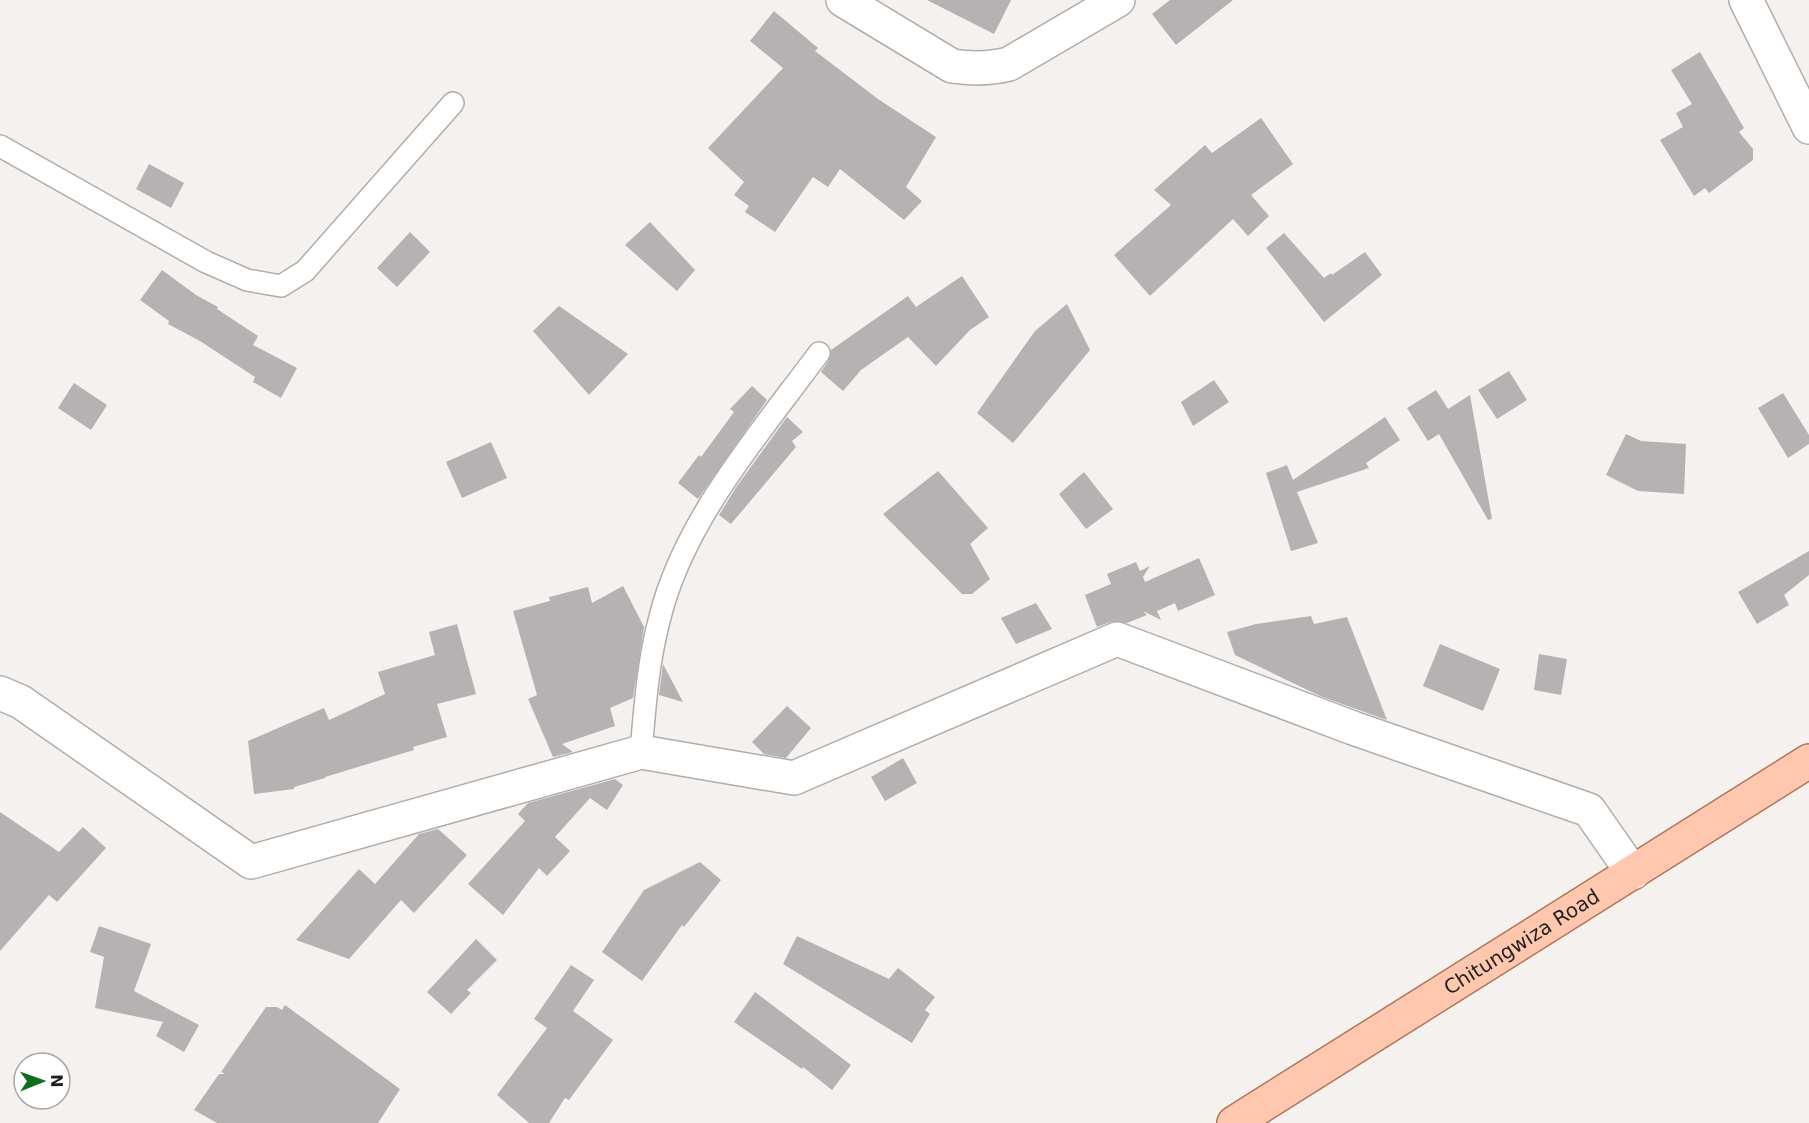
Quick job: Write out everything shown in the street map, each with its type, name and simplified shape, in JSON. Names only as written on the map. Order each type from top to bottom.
[{"type":"main road","name":"Chitungwiza Road","points":[[1234,1123],[1809,761]]},
{"type":"street","points":[[843,0],[952,66],[990,69],[1009,64],[1118,0]]},
{"type":"street","points":[[1746,0],[1809,128]]},
{"type":"street","points":[[0,693],[21,702],[251,862],[640,752],[794,778],[1117,639],[1353,728],[1589,810],[1633,873]]},
{"type":"lane","points":[[0,146],[206,262],[247,280],[282,286],[305,271],[453,103]]},
{"type":"lane","points":[[640,752],[648,678],[660,615],[691,534],[733,470],[819,354]]},
{"type":"building","points":[[927,0],[1011,0],[994,34]]},
{"type":"building","points":[[1170,0],[1233,0],[1176,45],[1152,14]]},
{"type":"building","points":[[774,11],[818,48],[815,51],[878,99],[936,137],[906,187],[922,201],[904,220],[840,169],[828,187],[813,177],[775,232],[745,212],[749,206],[734,195],[744,182],[708,148],[783,68],[750,41]]},
{"type":"building","points":[[1700,52],[1744,128],[1739,132],[1753,149],[1753,160],[1709,193],[1705,188],[1694,196],[1660,140],[1683,127],[1676,113],[1692,104],[1671,70]]},
{"type":"building","points":[[1261,118],[1293,164],[1251,195],[1269,216],[1248,236],[1233,219],[1150,296],[1114,255],[1171,205],[1154,190],[1205,145],[1212,153]]},
{"type":"building","points":[[149,164],[184,183],[171,208],[136,189]]},
{"type":"building","points":[[650,222],[695,270],[677,291],[625,245]]},
{"type":"building","points":[[410,232],[430,252],[397,287],[377,268]]},
{"type":"building","points":[[1284,233],[1324,278],[1365,252],[1382,275],[1324,322],[1266,248]]},
{"type":"building","points":[[162,270],[258,336],[253,345],[297,368],[281,398],[253,382],[255,377],[200,341],[168,324],[169,321],[140,300]]},
{"type":"building","points":[[962,276],[989,317],[970,330],[936,366],[908,337],[861,370],[843,391],[821,372],[829,360],[831,350],[908,296],[916,307]]},
{"type":"building","points":[[1067,304],[1090,350],[1013,443],[977,413],[1035,331]]},
{"type":"building","points":[[559,306],[628,354],[589,395],[533,331]]},
{"type":"building","points":[[1509,371],[1527,400],[1497,419],[1478,390]]},
{"type":"building","points":[[1214,380],[1229,402],[1193,426],[1181,402]]},
{"type":"building","points":[[74,383],[107,405],[91,430],[58,408]]},
{"type":"building","points":[[752,386],[767,400],[698,499],[678,483],[699,455],[701,457],[734,412],[730,409]]},
{"type":"building","points":[[1436,390],[1448,409],[1470,395],[1492,519],[1488,520],[1439,434],[1428,441],[1407,408]]},
{"type":"building","points":[[1783,393],[1809,435],[1809,444],[1788,458],[1758,408]]},
{"type":"building","points":[[787,417],[803,432],[792,441],[796,447],[731,524],[719,515]]},
{"type":"building","points":[[1385,417],[1400,440],[1366,463],[1369,468],[1297,492],[1318,543],[1291,551],[1266,473],[1287,465],[1293,480]]},
{"type":"building","points":[[1626,434],[1641,441],[1686,444],[1684,494],[1638,491],[1606,475]]},
{"type":"building","points":[[491,442],[507,478],[462,498],[446,462]]},
{"type":"building","points":[[938,471],[988,528],[970,544],[990,579],[972,594],[962,594],[883,514]]},
{"type":"building","points":[[1084,472],[1113,509],[1086,529],[1059,494]]},
{"type":"building","points":[[1809,551],[1809,575],[1784,595],[1789,605],[1757,624],[1738,592]]},
{"type":"building","points":[[1199,558],[1215,595],[1178,611],[1175,603],[1157,611],[1161,620],[1143,611],[1147,615],[1127,623],[1110,622],[1097,627],[1085,595],[1111,584],[1107,574],[1136,562],[1140,571],[1150,566],[1143,577],[1145,582]]},
{"type":"building","points":[[623,586],[644,627],[633,698],[610,708],[615,726],[562,744],[573,752],[553,757],[528,699],[537,695],[513,611],[550,601],[549,597],[588,587],[592,603]]},
{"type":"building","points":[[1036,603],[1052,629],[1016,644],[1001,618]]},
{"type":"building","points":[[1311,616],[1314,624],[1347,617],[1387,720],[1320,696],[1235,655],[1227,632],[1256,624]]},
{"type":"building","points":[[457,624],[476,694],[437,704],[447,737],[413,747],[414,750],[294,787],[294,789],[254,794],[248,741],[324,708],[329,720],[385,694],[378,672],[435,655],[429,632]]},
{"type":"building","points":[[1440,644],[1500,669],[1483,711],[1423,686]]},
{"type":"building","points":[[1539,654],[1567,659],[1561,695],[1534,690]]},
{"type":"building","points":[[663,664],[683,702],[659,695]]},
{"type":"building","points":[[787,706],[811,728],[786,758],[764,754],[752,742]]},
{"type":"building","points":[[903,758],[917,783],[885,801],[871,777]]},
{"type":"building","points":[[615,779],[623,785],[607,810],[590,798],[555,837],[570,851],[547,876],[539,868],[503,915],[468,884],[525,821],[518,814],[528,803]]},
{"type":"building","points":[[0,812],[59,852],[83,827],[106,848],[57,902],[49,895],[0,951]]},
{"type":"building","points":[[438,829],[467,855],[414,913],[401,900],[349,959],[296,940],[359,869],[375,884],[419,834]]},
{"type":"building","points":[[700,862],[721,880],[684,927],[682,925],[642,981],[602,952],[644,890]]},
{"type":"building","points":[[99,926],[151,944],[134,991],[199,1025],[184,1052],[156,1036],[163,1022],[95,1008],[104,957],[90,952]]},
{"type":"building","points":[[797,936],[889,979],[898,968],[935,997],[925,1010],[930,1014],[912,1043],[783,964]]},
{"type":"building","points":[[476,939],[497,960],[467,990],[471,993],[451,1014],[427,992]]},
{"type":"building","points":[[571,965],[594,980],[573,1011],[613,1040],[569,1100],[565,1098],[549,1123],[529,1123],[497,1095],[547,1028],[534,1019]]},
{"type":"building","points":[[755,992],[851,1065],[832,1090],[803,1067],[802,1069],[734,1022]]},
{"type":"building","points":[[285,1005],[400,1089],[378,1123],[217,1123],[194,1110],[219,1074],[225,1074],[221,1072],[266,1007],[277,1007],[282,1010]]}]
